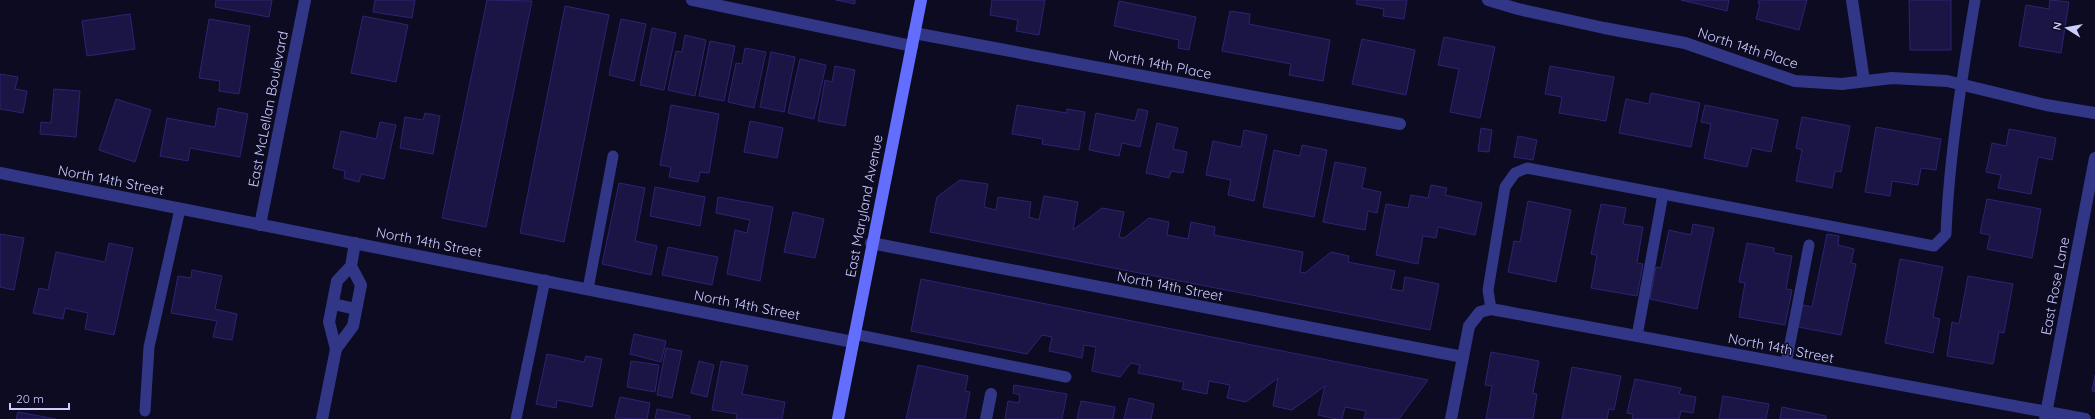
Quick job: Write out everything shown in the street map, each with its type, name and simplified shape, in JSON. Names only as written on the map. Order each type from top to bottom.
[{"type":"street","name":"East McLellan Boulevard","points":[[260,224],[305,0]]},
{"type":"street","points":[[692,0],[912,46]]},
{"type":"street","name":"East Maryland Avenue","points":[[838,419],[921,0]]},
{"type":"street","name":"North 14th Place","points":[[1488,0],[1518,9],[1604,28],[1685,43],[1795,81],[1842,84],[1892,78],[1948,81],[2046,104],[2095,113]]},
{"type":"street","points":[[1852,0],[1864,81]]},
{"type":"street","name":"North 14th Place","points":[[914,33],[1400,124]]},
{"type":"street","name":"East Rose Lane","points":[[2045,415],[2095,158]]},
{"type":"street","name":"North 14th Street","points":[[0,173],[588,289],[854,338]]},
{"type":"street","points":[[336,349],[329,322],[332,304],[337,281],[351,266],[355,243]]},
{"type":"street","name":"North 14th Street","points":[[872,243],[1463,357]]},
{"type":"street","points":[[322,419],[336,349],[353,326],[361,285],[351,266]]},
{"type":"street","points":[[332,304],[356,309]]},
{"type":"street","name":"North 14th Street","points":[[1491,309],[1786,364],[2045,415],[2085,419]]},
{"type":"street","points":[[1451,419],[1469,326],[1473,318],[1480,312],[1491,309]]},
{"type":"street","points":[[986,419],[991,394]]},
{"type":"lane","points":[[1491,309],[1488,290],[1505,187],[1514,173],[1526,168],[1934,246],[1946,234],[1948,197],[1962,84],[1975,0]]},
{"type":"lane","points":[[588,289],[613,156]]},
{"type":"lane","points":[[1637,336],[1663,194]]},
{"type":"lane","points":[[145,411],[149,347],[180,209]]},
{"type":"lane","points":[[1786,364],[1809,246]]},
{"type":"lane","points":[[516,419],[544,280]]},
{"type":"lane","points":[[854,338],[1066,377]]},
{"type":"building","points":[[216,0],[272,0],[269,17],[215,7]]},
{"type":"building","points":[[375,0],[415,0],[412,18],[373,12]]},
{"type":"building","points":[[487,0],[532,1],[486,227],[442,218]]},
{"type":"building","points":[[836,0],[855,0],[855,4]]},
{"type":"building","points":[[992,0],[1045,0],[1039,35],[1016,31],[1018,20],[990,15]]},
{"type":"building","points":[[1357,0],[1407,0],[1404,19],[1383,16],[1384,9],[1356,4]]},
{"type":"building","points":[[1681,0],[1729,0],[1727,11]]},
{"type":"building","points":[[1759,0],[1807,0],[1799,30],[1756,19],[1760,3],[1758,3]]},
{"type":"building","points":[[1909,0],[1951,0],[1951,50],[1910,50]]},
{"type":"building","points":[[2050,0],[2069,2],[2061,53],[2019,46],[2026,5],[2049,9]]},
{"type":"building","points":[[1119,1],[1196,17],[1189,50],[1178,48],[1179,40],[1114,26]]},
{"type":"building","points":[[565,6],[609,15],[564,242],[520,233]]},
{"type":"building","points":[[1230,11],[1250,14],[1249,24],[1330,40],[1323,81],[1289,75],[1291,64],[1222,51]]},
{"type":"building","points":[[130,14],[135,49],[87,56],[82,21]]},
{"type":"building","points":[[363,16],[408,25],[396,82],[351,73]]},
{"type":"building","points":[[209,19],[250,26],[239,94],[219,91],[220,81],[199,78]]},
{"type":"building","points":[[621,19],[646,24],[634,81],[609,75]]},
{"type":"building","points":[[652,28],[676,33],[664,90],[640,85]]},
{"type":"building","points":[[685,35],[706,40],[695,96],[668,90],[676,51],[682,52]]},
{"type":"building","points":[[1444,37],[1495,47],[1480,118],[1450,112],[1459,69],[1438,65]]},
{"type":"building","points":[[1362,39],[1415,50],[1406,95],[1352,84]]},
{"type":"building","points":[[710,41],[735,46],[724,101],[699,96]]},
{"type":"building","points":[[745,48],[766,52],[754,108],[728,102],[736,63],[742,64]]},
{"type":"building","points":[[771,52],[795,57],[784,112],[760,107]]},
{"type":"building","points":[[800,59],[826,65],[814,119],[788,113]]},
{"type":"building","points":[[835,66],[855,70],[845,126],[818,121],[825,80],[832,82]]},
{"type":"building","points":[[1550,66],[1614,77],[1606,121],[1559,113],[1562,97],[1545,94]]},
{"type":"building","points":[[0,74],[18,77],[15,89],[27,91],[23,113],[0,109]]},
{"type":"building","points":[[54,89],[80,91],[76,137],[40,134],[41,122],[51,123]]},
{"type":"building","points":[[1651,93],[1700,103],[1691,147],[1619,133],[1626,99],[1649,104]]},
{"type":"building","points":[[116,99],[151,110],[135,162],[99,150]]},
{"type":"building","points":[[671,105],[719,114],[709,173],[700,172],[698,182],[669,177],[671,167],[660,165]]},
{"type":"building","points":[[1017,105],[1067,113],[1067,109],[1085,112],[1079,150],[1042,144],[1043,139],[1012,134]]},
{"type":"building","points":[[1705,105],[1778,120],[1771,152],[1752,148],[1747,167],[1704,158],[1711,124],[1701,122]]},
{"type":"building","points":[[218,108],[248,114],[240,157],[190,148],[188,161],[160,156],[167,118],[215,127]]},
{"type":"building","points":[[1138,109],[1148,111],[1140,147],[1122,143],[1119,156],[1089,150],[1096,113],[1135,121]]},
{"type":"building","points":[[425,113],[440,116],[433,154],[400,148],[405,117],[423,120]]},
{"type":"building","points":[[1802,117],[1850,126],[1841,172],[1835,171],[1832,188],[1796,181],[1802,150],[1796,148]]},
{"type":"building","points":[[750,121],[783,128],[777,158],[744,152]]},
{"type":"building","points":[[380,122],[396,125],[384,179],[361,174],[359,182],[344,178],[345,171],[333,168],[341,131],[376,139]]},
{"type":"building","points":[[1157,123],[1178,128],[1173,149],[1187,152],[1183,173],[1171,171],[1169,178],[1146,173]]},
{"type":"building","points":[[1876,127],[1941,139],[1936,170],[1921,168],[1918,185],[1892,181],[1890,196],[1865,192]]},
{"type":"building","points":[[1481,128],[1492,130],[1489,152],[1478,151]]},
{"type":"building","points":[[2009,129],[2056,138],[2052,160],[2038,157],[2031,194],[1998,188],[2001,175],[1986,172],[1992,143],[2006,146]]},
{"type":"building","points":[[1244,130],[1267,135],[1254,201],[1228,195],[1231,180],[1206,175],[1213,141],[1241,147]]},
{"type":"building","points":[[1518,136],[1537,140],[1533,160],[1514,157]]},
{"type":"building","points":[[1302,145],[1327,150],[1314,217],[1263,207],[1274,150],[1300,156]]},
{"type":"building","points":[[1335,162],[1366,168],[1362,188],[1381,192],[1377,213],[1368,211],[1365,230],[1323,222]]},
{"type":"building","points":[[960,180],[988,184],[984,207],[996,210],[998,197],[1031,202],[1029,217],[1039,220],[1044,196],[1078,202],[1073,230],[1102,208],[1124,212],[1119,237],[1124,238],[1149,218],[1169,222],[1167,235],[1188,239],[1191,222],[1215,227],[1214,235],[1303,252],[1300,272],[1305,273],[1331,252],[1349,256],[1348,262],[1395,271],[1391,289],[1403,291],[1405,277],[1439,284],[1430,330],[930,232],[937,197]]},
{"type":"building","points":[[619,183],[645,188],[635,241],[657,246],[651,275],[602,264]]},
{"type":"building","points":[[1431,185],[1447,188],[1445,195],[1482,203],[1475,235],[1438,227],[1436,238],[1423,236],[1418,264],[1376,255],[1386,204],[1408,208],[1411,195],[1428,198]]},
{"type":"building","points":[[655,187],[705,197],[700,226],[650,216]]},
{"type":"building","points":[[718,197],[773,207],[760,281],[727,274],[735,230],[747,233],[750,220],[716,213]]},
{"type":"building","points":[[1987,199],[2041,209],[2032,258],[1987,249],[1990,235],[1980,233]]},
{"type":"building","points":[[1528,201],[1571,210],[1556,282],[1508,272],[1514,241],[1520,242]]},
{"type":"building","points":[[1601,204],[1626,208],[1623,224],[1643,227],[1637,263],[1643,264],[1637,296],[1591,288],[1597,255],[1591,254]]},
{"type":"building","points":[[793,212],[824,219],[815,258],[784,252]]},
{"type":"building","points":[[1693,224],[1714,228],[1697,309],[1650,299],[1656,267],[1661,268],[1669,230],[1691,235]]},
{"type":"building","points":[[0,234],[24,238],[14,290],[0,287]]},
{"type":"building","points":[[1827,234],[1839,236],[1838,245],[1854,249],[1851,263],[1856,264],[1841,335],[1798,327],[1803,305],[1812,307]]},
{"type":"building","points":[[109,243],[133,248],[114,335],[85,329],[88,313],[65,308],[63,319],[33,313],[39,288],[48,290],[56,252],[105,262]]},
{"type":"building","points":[[1747,243],[1774,248],[1774,253],[1792,256],[1786,289],[1792,290],[1785,325],[1739,317],[1745,283],[1739,282]]},
{"type":"building","points":[[668,247],[718,257],[712,285],[662,275]]},
{"type":"building","points":[[1900,259],[1943,267],[1933,317],[1940,319],[1933,353],[1885,343]]},
{"type":"building","points":[[192,270],[222,276],[215,309],[237,314],[232,340],[213,337],[217,321],[171,313],[178,276],[191,278]]},
{"type":"building","points":[[1968,276],[2013,284],[2004,333],[1999,332],[1993,364],[1947,356],[1952,322],[1959,324]]},
{"type":"building","points":[[921,279],[1428,380],[1399,419],[1364,419],[1366,411],[1345,407],[1342,419],[1337,419],[1318,415],[1325,386],[1292,410],[1273,406],[1278,378],[1246,402],[1227,398],[1230,385],[1209,381],[1207,394],[1182,389],[1184,382],[1138,373],[1140,365],[1131,363],[1120,377],[1092,371],[1096,347],[1084,345],[1082,358],[1049,351],[1052,337],[1042,335],[1027,354],[911,331]]},
{"type":"building","points":[[634,334],[666,341],[661,362],[630,354]]},
{"type":"building","points":[[666,348],[682,351],[672,398],[657,395]]},
{"type":"building","points":[[1491,352],[1539,361],[1533,393],[1537,394],[1533,419],[1486,419],[1492,386],[1485,385]]},
{"type":"building","points":[[547,354],[584,362],[586,356],[602,359],[592,407],[557,400],[556,408],[536,404]]},
{"type":"building","points":[[631,361],[659,365],[655,392],[627,387]]},
{"type":"building","points":[[699,361],[714,365],[707,397],[691,393]]},
{"type":"building","points":[[721,361],[748,366],[742,394],[785,402],[782,419],[736,419],[737,414],[712,410]]},
{"type":"building","points":[[918,365],[968,376],[965,391],[970,392],[965,419],[906,419]]},
{"type":"building","points":[[1572,367],[1621,376],[1614,410],[1609,409],[1607,419],[1562,419]]},
{"type":"building","points":[[2095,375],[2095,392],[2092,391]]},
{"type":"building","points":[[1635,379],[1681,388],[1679,394],[1696,397],[1693,413],[1681,411],[1679,419],[1632,419],[1633,414],[1627,413]]},
{"type":"building","points":[[1014,385],[1067,394],[1062,419],[1005,419],[1008,401],[1019,403],[1020,395],[1013,393]]},
{"type":"building","points":[[1723,396],[1769,404],[1766,419],[1719,419]]},
{"type":"building","points":[[620,397],[650,403],[647,419],[615,418]]},
{"type":"building","points":[[1129,398],[1154,404],[1151,419],[1124,419]]},
{"type":"building","points":[[1081,401],[1115,407],[1113,419],[1077,419]]},
{"type":"building","points":[[1782,407],[1826,416],[1826,419],[1780,419]]},
{"type":"building","points":[[657,409],[690,416],[690,419],[655,419]]},
{"type":"building","points":[[18,412],[56,419],[16,419]]}]
